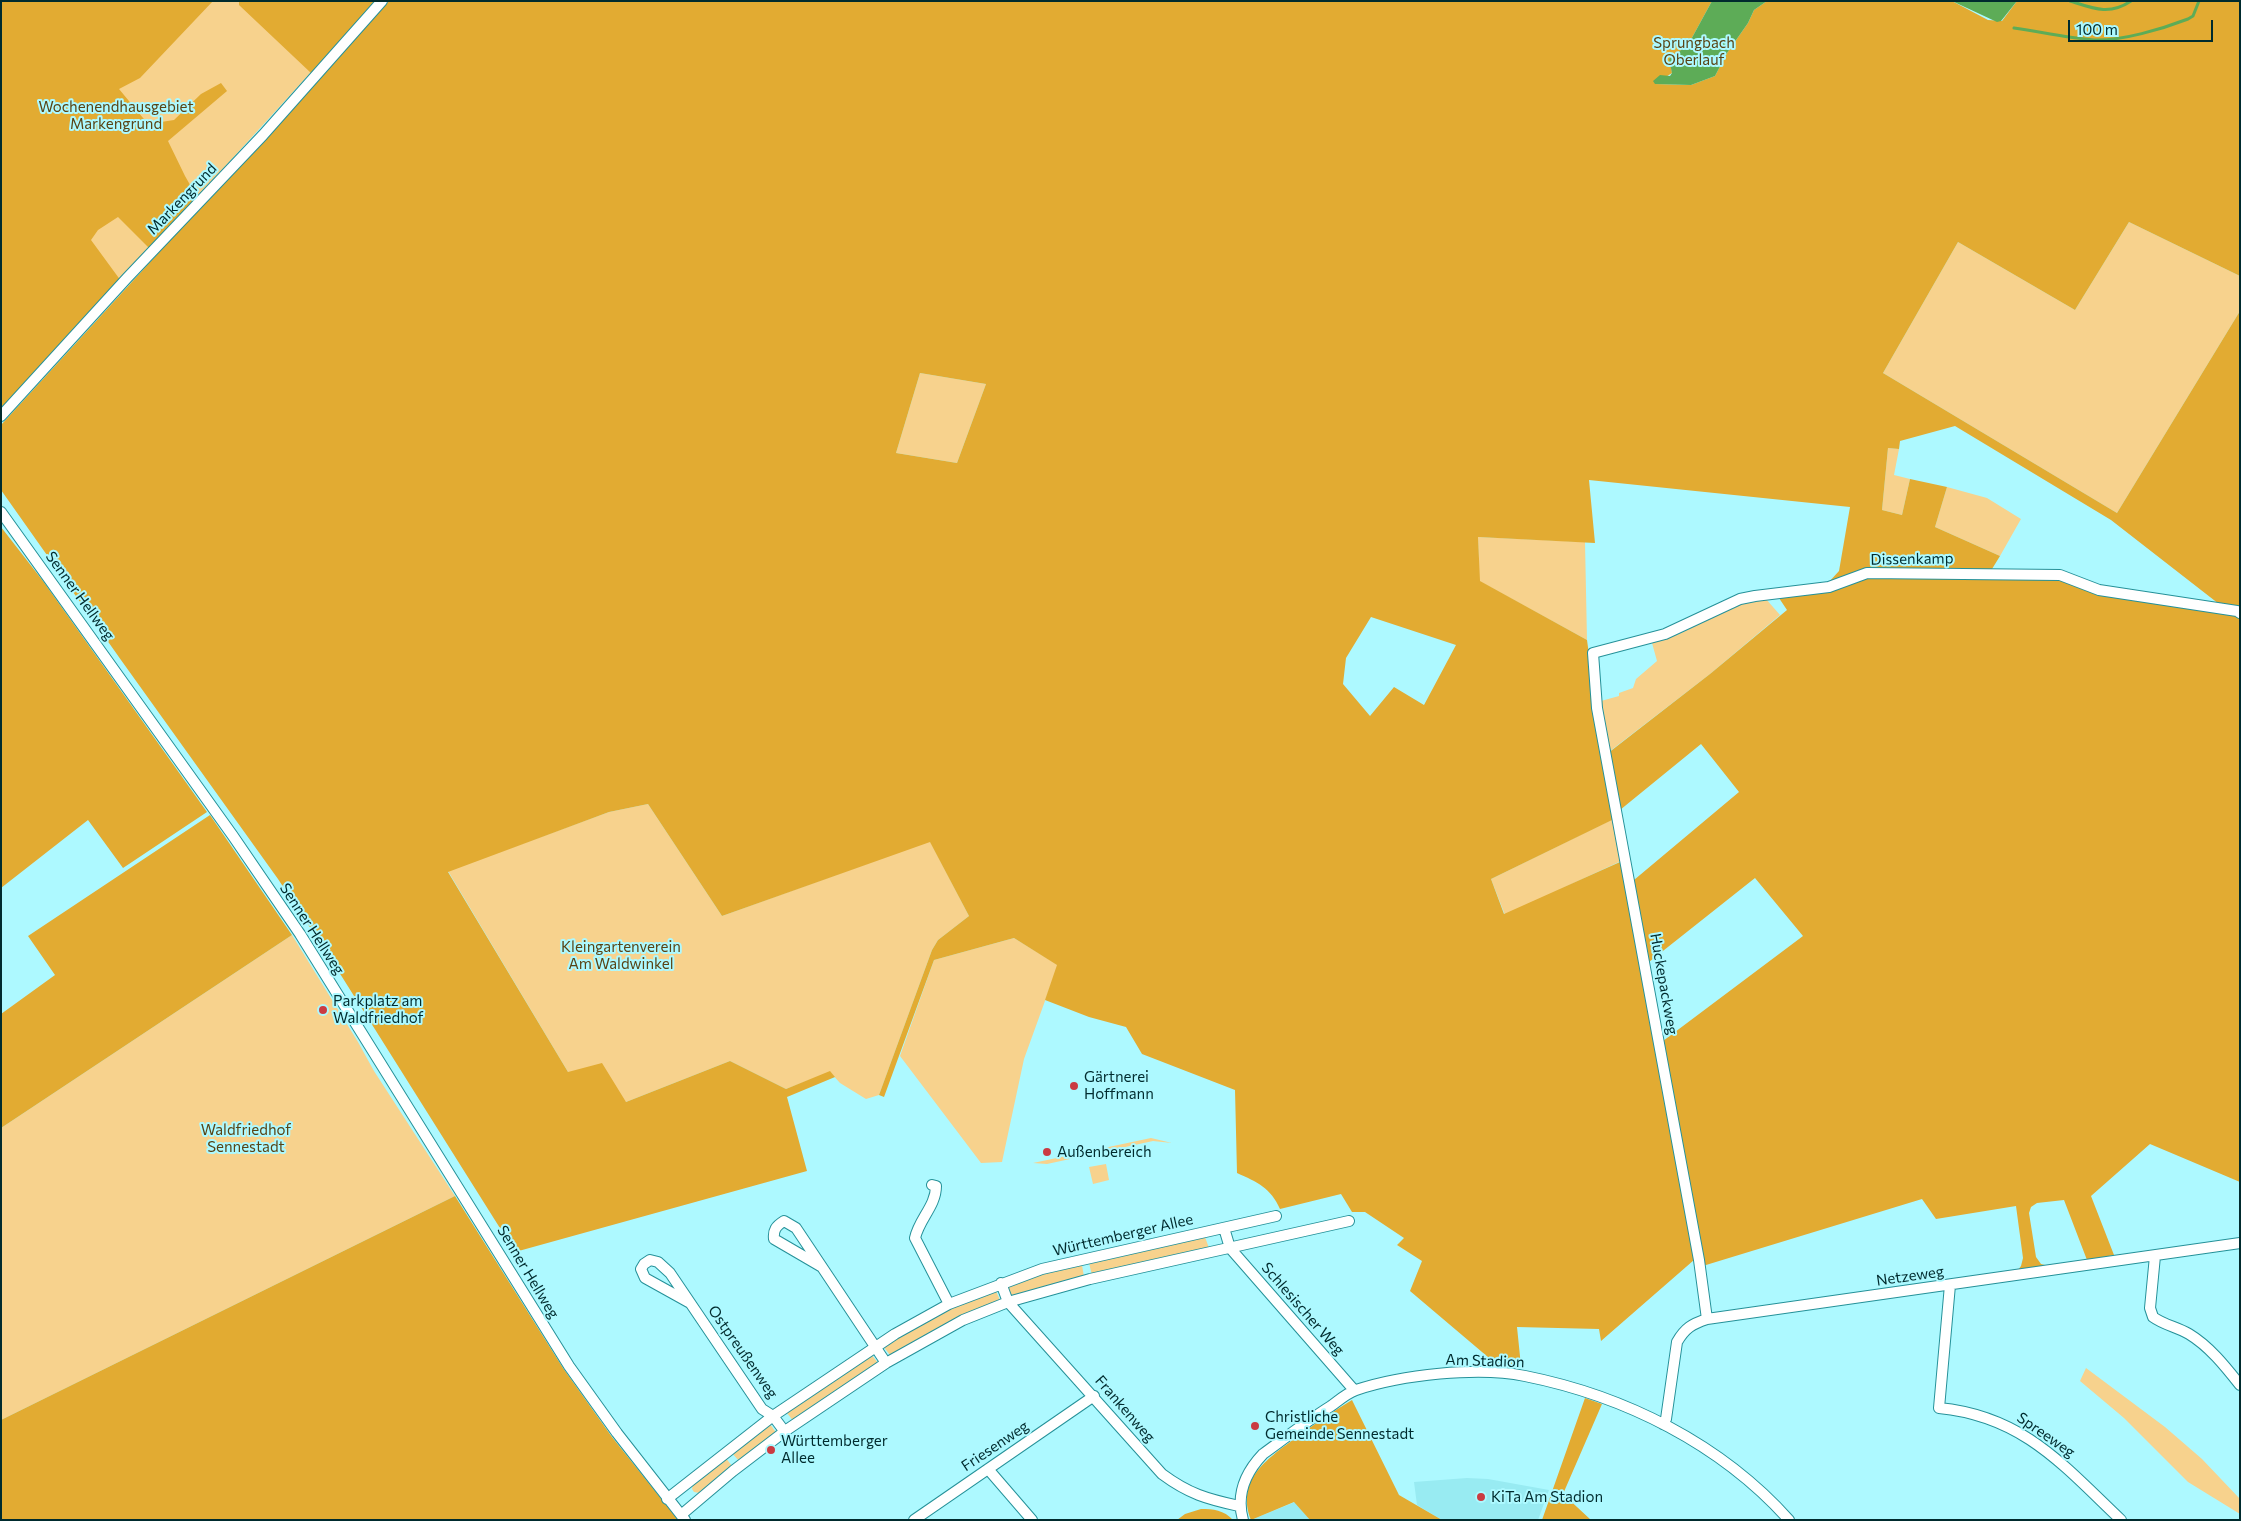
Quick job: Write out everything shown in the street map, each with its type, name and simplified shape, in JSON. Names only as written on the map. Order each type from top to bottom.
[{"type":"street","name":"Markengrund","points":[[1,416],[127,278],[263,136],[382,1]]},
{"type":"street","name":"Senner Hellweg","points":[[1,512],[233,836],[300,934],[569,1366],[683,1517]]},
{"type":"street","name":"Dissenkamp","points":[[1593,653],[1665,634],[1740,599],[1829,587],[1867,573],[2060,575],[2099,590],[2240,613]]},
{"type":"street","name":"Huckepackweg","points":[[1593,653],[1597,708],[1690,1213],[1707,1319]]},
{"type":"street","points":[[932,1185],[936,1186],[936,1197],[915,1238],[949,1304]]},
{"type":"street","name":"Württemberger Allee","points":[[667,1498],[773,1416],[895,1334],[949,1304],[1042,1269],[1276,1216]]},
{"type":"street","points":[[822,1267],[774,1239],[773,1233],[777,1225],[784,1221],[796,1228],[876,1347],[886,1363]]},
{"type":"street","points":[[683,1517],[733,1471],[785,1432],[886,1363],[963,1320],[1008,1302],[1090,1279],[1349,1221]]},
{"type":"street","points":[[1224,1228],[1230,1248]]},
{"type":"street","name":"Netzeweg","points":[[1663,1424],[1666,1419],[1677,1342],[1683,1331],[1691,1324],[1707,1319],[2240,1243]]},
{"type":"street","name":"Schlesischer Weg","points":[[1230,1248],[1354,1390]]},
{"type":"street","points":[[2155,1256],[2150,1308],[2153,1317],[2162,1324],[2188,1334],[2205,1346],[2240,1384]]},
{"type":"street","name":"Ostpreußenweg","points":[[690,1303],[645,1278],[642,1269],[644,1264],[650,1260],[658,1262],[670,1273],[762,1409],[773,1416]]},
{"type":"street","points":[[1001,1283],[1008,1302]]},
{"type":"street","name":"Spreeweg","points":[[1950,1285],[1939,1408],[1960,1410],[1990,1418],[2026,1435],[2072,1472],[2121,1520]]},
{"type":"street","name":"Frankenweg","points":[[1008,1302],[1162,1474],[1178,1486],[1207,1500],[1239,1506]]},
{"type":"street","name":"Am Stadion","points":[[1243,1520],[1239,1506],[1242,1488],[1248,1473],[1263,1454],[1354,1390],[1408,1378],[1444,1374],[1481,1373],[1523,1375],[1615,1402],[1663,1424],[1700,1444],[1724,1460],[1775,1504],[1789,1520]]},
{"type":"street","name":"Friesenweg","points":[[914,1520],[1094,1396]]},
{"type":"street","points":[[773,1416],[785,1432]]},
{"type":"street","points":[[988,1469],[1030,1519]]},
{"type":"shaded area","points":[[1712,1],[1767,1],[1754,10],[1715,76],[1691,85],[1655,84],[1653,81],[1660,75],[1670,76],[1672,73],[1669,59],[1688,45]]},
{"type":"shaded area","points":[[1952,1],[2017,1],[2001,21],[1997,22]]},
{"type":"shaded area","name":"KiTa Am Stadion","points":[[1467,1478],[1488,1479],[1549,1490],[1538,1520],[1442,1520],[1417,1505],[1414,1482]]},
{"type":"shaded area","points":[[1295,1502],[1310,1520],[1251,1520]]},
{"type":"green space","name":"Wochenendhausgebiet Markengrund","points":[[1,1],[376,1],[1,412]]},
{"type":"green space","name":"Wochenendhausgebiet Markengrund","points":[[1,1],[213,1],[140,78],[119,89],[148,124],[174,120],[201,94],[221,83],[227,91],[168,141],[197,197],[150,249],[118,217],[98,230],[91,240],[121,281],[1,412]]},
{"type":"green space","points":[[239,1],[376,1],[311,73],[239,5]]},
{"type":"green space","points":[[389,1],[1712,1],[1688,45],[1670,59],[1672,73],[1655,84],[1691,85],[1715,76],[1754,10],[1767,1],[1952,1],[1988,20],[2002,21],[2017,1],[2240,1],[2240,276],[2129,222],[2075,310],[1958,242],[1883,373],[2117,513],[2240,311],[2240,1182],[2150,1144],[2091,1196],[2114,1255],[2087,1260],[2064,1200],[2037,1203],[2031,1207],[2029,1213],[2036,1257],[2041,1264],[2049,1266],[2018,1270],[2023,1258],[2016,1206],[1936,1219],[1922,1199],[1706,1265],[1694,1260],[1601,1341],[1599,1329],[1517,1327],[1521,1366],[1495,1363],[1410,1291],[1422,1261],[1397,1245],[1404,1238],[1365,1212],[1352,1212],[1341,1194],[1280,1209],[1263,1186],[1237,1173],[1235,1090],[1142,1054],[1126,1027],[1089,1017],[1045,1000],[1057,965],[1014,938],[934,960],[884,1097],[879,1095],[932,950],[938,940],[969,916],[930,842],[722,916],[648,804],[609,812],[448,872],[568,1072],[602,1063],[626,1102],[730,1061],[786,1089],[830,1071],[835,1077],[787,1097],[807,1171],[515,1252],[327,953],[278,879],[1,490],[1,425]],"holes":[[[920,373],[986,384],[957,463],[896,453]],[[1955,426],[2111,520],[2219,604],[2099,587],[2060,573],[1992,569],[2000,556],[1935,527],[1947,487],[1910,479],[1902,515],[1882,510],[1888,448],[1899,449],[1900,441]],[[1589,480],[1850,507],[1839,571],[1828,583],[1773,589],[1787,610],[1710,674],[1603,757],[1587,640],[1480,581],[1478,537],[1595,543]],[[1371,617],[1456,645],[1424,705],[1394,687],[1370,716],[1343,684],[1346,658]],[[1701,744],[1739,792],[1634,880],[1620,810]],[[1612,820],[1620,862],[1504,914],[1491,879]],[[1755,878],[1803,936],[1663,1041],[1649,962]]]},
{"type":"green space","points":[[2129,222],[2240,276],[2240,311],[2117,513],[1883,373],[1958,242],[2075,310]]},
{"type":"green space","points":[[920,373],[986,384],[957,463],[896,453]]},
{"type":"green space","points":[[1888,448],[1899,449],[1894,475],[1910,479],[1902,515],[1882,510]]},
{"type":"green space","points":[[1947,487],[1987,498],[2021,519],[2000,556],[1935,527]]},
{"type":"green space","points":[[1,527],[43,581],[207,812],[123,868],[88,820],[1,888]]},
{"type":"green space","points":[[1478,537],[1585,542],[1587,640],[1479,581]]},
{"type":"green space","points":[[1766,599],[1780,615],[1710,674],[1610,751],[1601,701],[1619,696],[1619,693],[1633,688],[1636,679],[1657,661],[1652,643],[1679,634],[1740,603]]},
{"type":"green space","name":"Kleingartenverein Am Waldwinkel","points":[[648,804],[722,916],[930,841],[969,916],[938,940],[932,950],[879,1095],[866,1099],[840,1083],[830,1072],[786,1089],[730,1061],[626,1102],[568,1072],[448,871],[609,812]]},
{"type":"green space","points":[[210,815],[292,935],[1,1128],[1,1014],[55,975],[28,936]]},
{"type":"green space","points":[[1613,819],[1621,861],[1505,915],[1491,879]]},
{"type":"green space","name":"Waldfriedhof Sennestadt","points":[[292,935],[374,1071],[455,1196],[1,1420],[1,1128]]},
{"type":"green space","points":[[1014,938],[1058,965],[1024,1059],[1002,1162],[981,1163],[900,1056],[934,960]]},
{"type":"green space","points":[[1151,1138],[1172,1143],[1153,1141],[1047,1164],[1033,1163]]},
{"type":"green space","points":[[1106,1164],[1109,1180],[1093,1184],[1089,1167]]},
{"type":"green space","points":[[455,1196],[563,1368],[612,1437],[678,1520],[1,1520],[1,1420]]},
{"type":"green space","points":[[1205,1237],[1209,1248],[1092,1275],[1089,1263]]},
{"type":"green space","points":[[1082,1265],[1084,1277],[1012,1296],[1008,1287],[1040,1275]]},
{"type":"green space","points":[[995,1289],[1000,1300],[947,1324],[890,1355],[883,1346],[951,1308]]},
{"type":"green space","points":[[871,1354],[878,1363],[794,1422],[787,1413]]},
{"type":"green space","points":[[2086,1368],[2165,1427],[2202,1459],[2240,1499],[2240,1514],[2188,1482],[2124,1418],[2080,1381]]},
{"type":"green space","points":[[1585,1398],[1602,1404],[1563,1494],[1591,1520],[1542,1520]]},
{"type":"green space","points":[[1352,1400],[1399,1495],[1442,1520],[1310,1520],[1294,1502],[1251,1520],[1247,1506],[1247,1493],[1256,1472],[1283,1447]]},
{"type":"green space","points":[[770,1424],[777,1434],[739,1461],[731,1452]]},
{"type":"green space","points":[[725,1457],[732,1466],[700,1493],[694,1492],[692,1489],[693,1485]]},
{"type":"green space","points":[[1201,1509],[1218,1511],[1226,1514],[1233,1520],[1177,1520],[1185,1514]]},
{"type":"waterway","points":[[2070,1],[2100,9],[2123,6],[2131,1]]},
{"type":"waterway","points":[[2014,28],[2084,39],[2117,39],[2188,19],[2193,16],[2199,1]]},
{"type":"place","name":"Parkplatz am Waldfriedhof","points":[[323,1010]]},
{"type":"place","name":"Gärtnerei Hoffmann","points":[[1074,1086]]},
{"type":"place","name":"Außenbereich","points":[[1047,1152]]},
{"type":"place","name":"Christliche Gemeinde Sennestadt","points":[[1255,1426]]},
{"type":"place","name":"Württemberger Allee","points":[[771,1450]]},
{"type":"place","name":"KiTa Am Stadion","points":[[1481,1497]]},
{"type":"park label","name":"Sprungbach Oberlauf","points":[[1694,52]]}]
